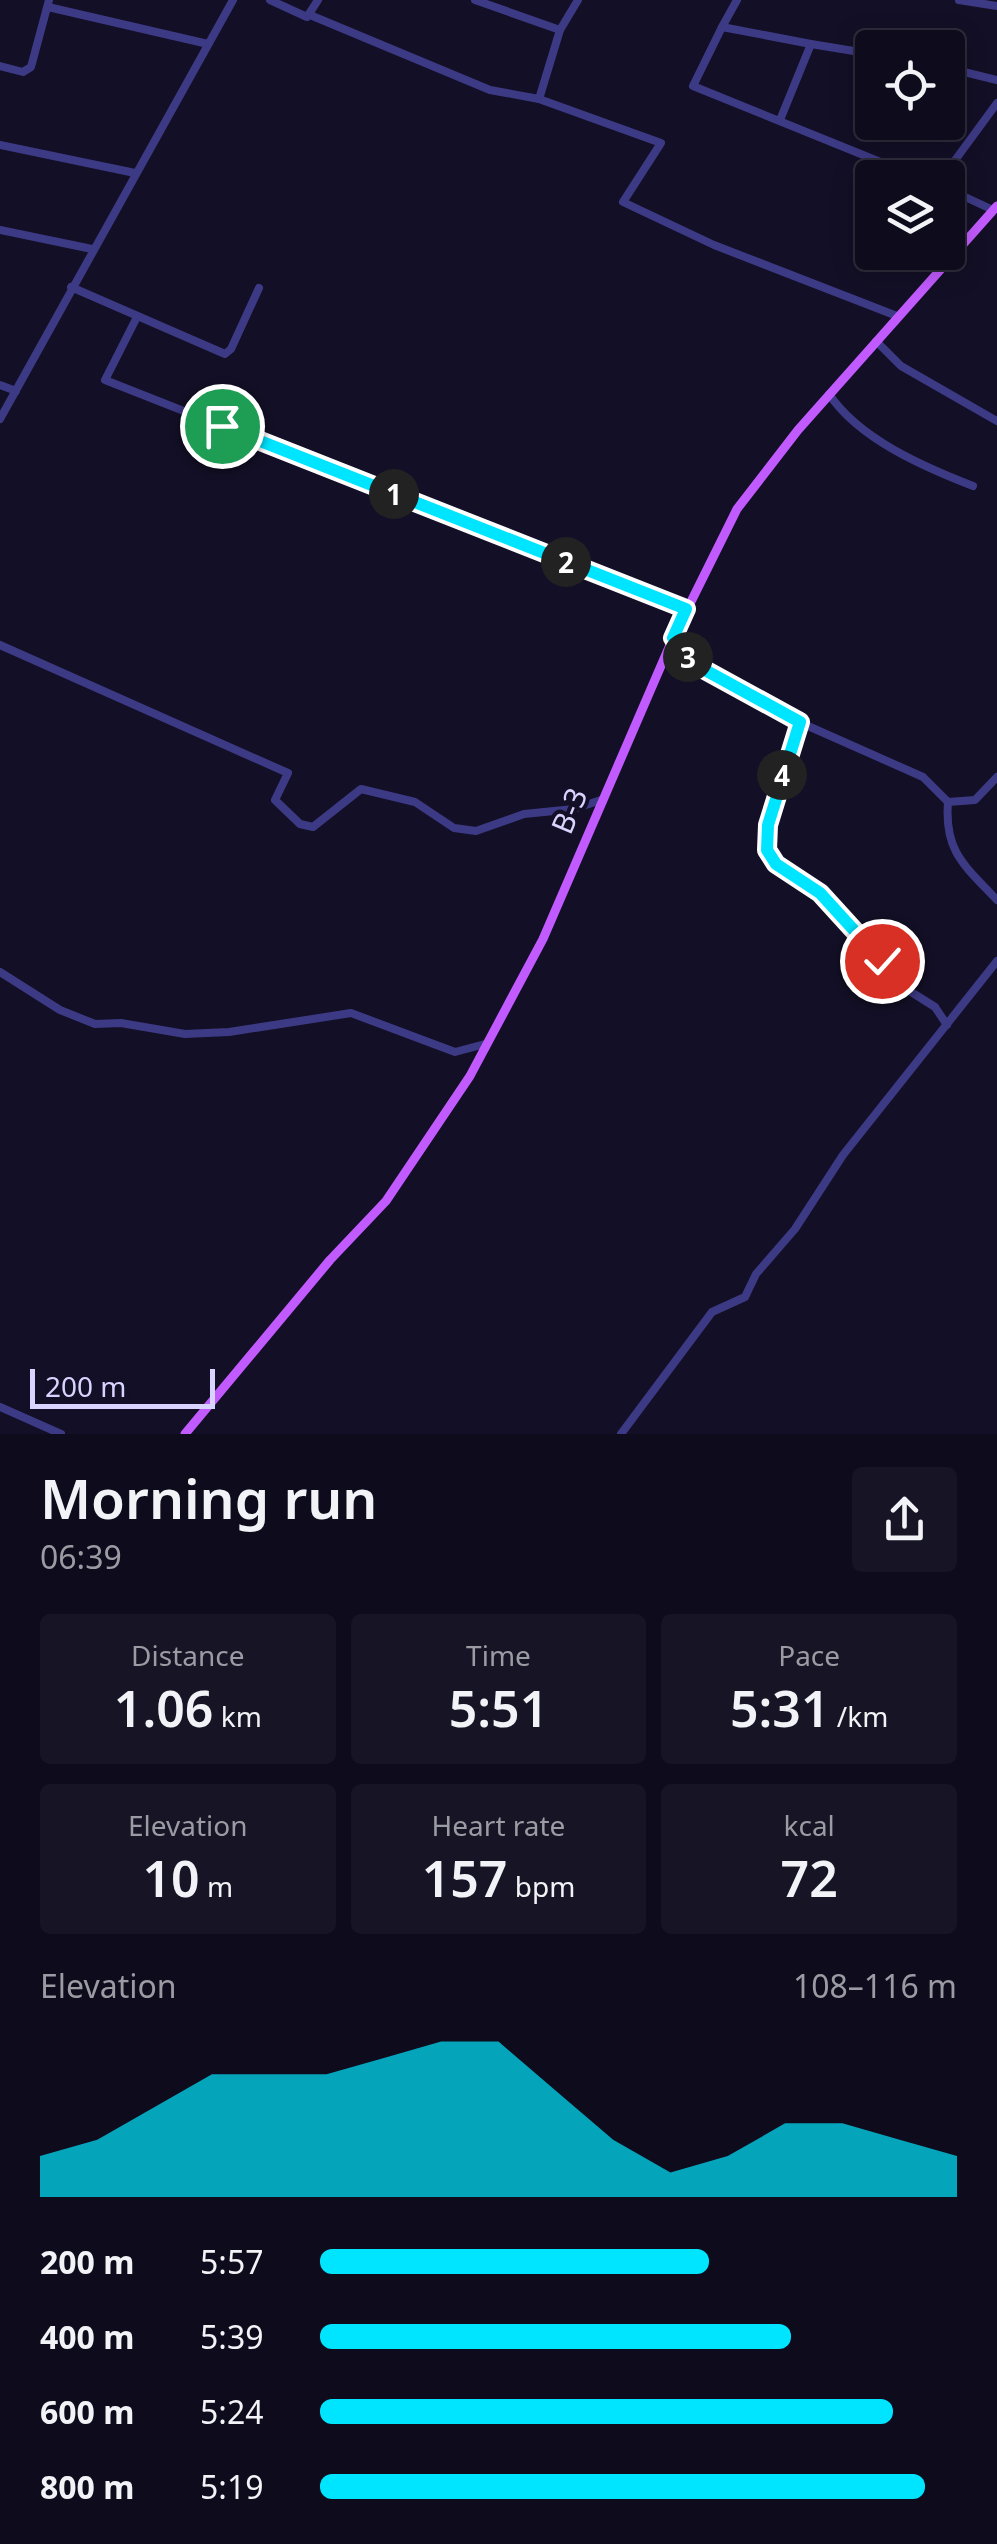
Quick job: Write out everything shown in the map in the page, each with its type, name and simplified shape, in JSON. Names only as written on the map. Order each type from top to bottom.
[{"type":"main road","name":"B-3","points":[[185,1434],[330,1260],[386,1200],[460,1092],[544,939],[686,609],[754,484],[995,208]]},
{"type":"street","points":[[0,419],[233,0]]},
{"type":"street","points":[[270,0],[490,90],[539,99],[661,143],[623,202],[714,245],[897,316]]},
{"type":"street","points":[[310,15],[318,0]]},
{"type":"street","points":[[475,0],[560,30]]},
{"type":"street","points":[[539,99],[560,30],[578,0]]},
{"type":"street","points":[[737,0],[693,86],[877,160]]},
{"type":"street","points":[[960,0],[997,6]]},
{"type":"street","points":[[0,66],[23,72],[31,67],[48,4],[208,44]]},
{"type":"street","points":[[722,28],[855,51]]},
{"type":"street","points":[[780,120],[810,44]]},
{"type":"street","points":[[965,72],[997,80]]},
{"type":"street","points":[[955,160],[997,104]]},
{"type":"street","points":[[0,145],[135,173]]},
{"type":"street","points":[[965,197],[995,208]]},
{"type":"street","points":[[0,230],[92,249]]},
{"type":"street","points":[[71,287],[225,354],[232,350],[259,288]]},
{"type":"street","points":[[137,317],[105,380],[686,609]]},
{"type":"street","points":[[876,341],[901,366],[997,422]]},
{"type":"street","points":[[0,385],[16,390]]},
{"type":"street","points":[[830,394],[842,413],[892,446],[936,472],[973,486]]},
{"type":"street","points":[[673,638],[694,664],[800,722],[924,777],[948,802],[946,831],[954,853],[997,900]]},
{"type":"street","points":[[0,645],[288,772],[275,800],[300,824],[313,827],[361,789],[414,802],[454,828],[476,831],[524,814],[574,809],[601,800]]},
{"type":"street","points":[[800,722],[768,825],[767,850],[776,864],[820,893],[900,985],[935,1008],[947,1025]]},
{"type":"street","points":[[948,802],[976,800],[997,777]]},
{"type":"street","points":[[621,1434],[712,1312],[745,1297],[756,1274],[795,1229],[843,1155],[997,961]]},
{"type":"street","points":[[0,972],[60,1010],[95,1024],[214,1033],[279,1028],[351,1012],[454,1052],[485,1044]]},
{"type":"street","points":[[0,1408],[61,1434]]},
{"type":"route","points":[[222,426],[686,609],[673,638],[694,664],[727,686],[800,722],[768,825],[767,850],[788,874],[820,893],[856,937],[882,961]]}]
